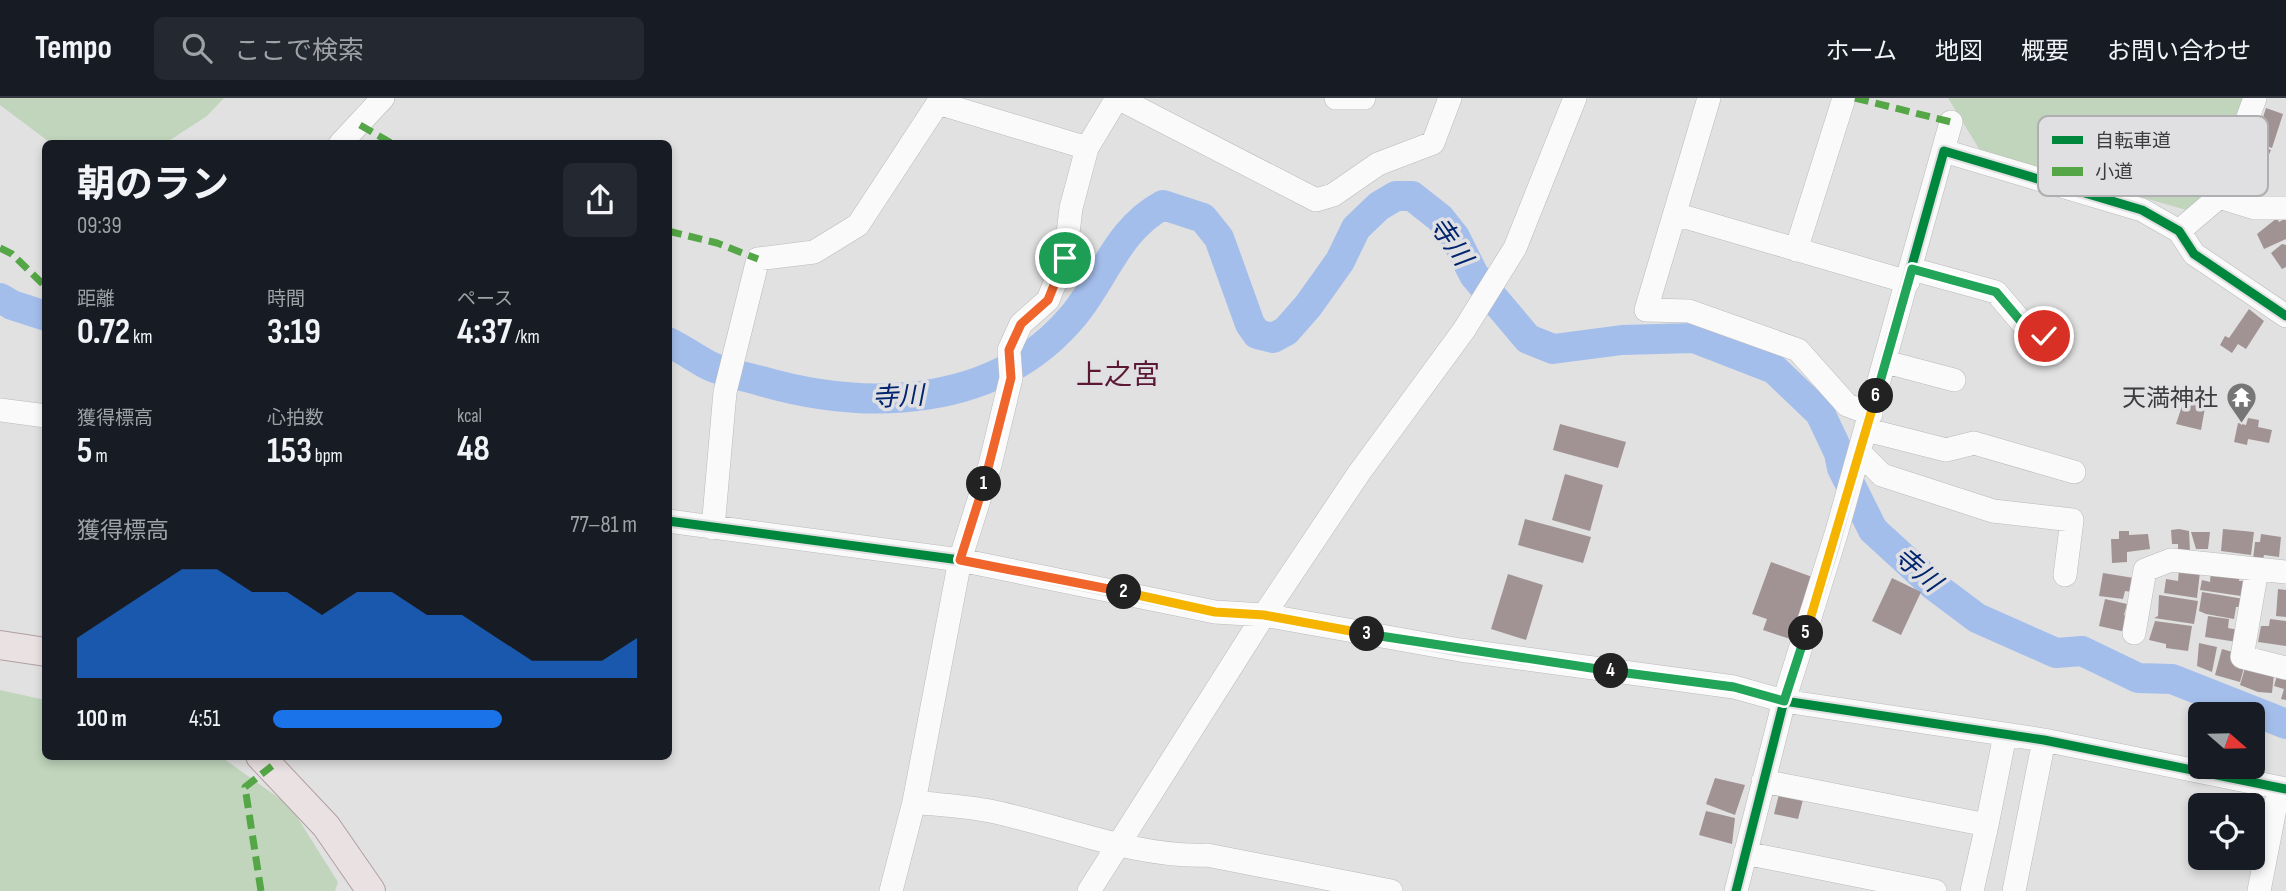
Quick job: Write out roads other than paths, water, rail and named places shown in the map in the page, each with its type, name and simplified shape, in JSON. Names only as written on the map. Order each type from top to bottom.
[{"type":"main road","points":[[0,645],[42,651]]},
{"type":"main road","points":[[264,760],[326,826],[372,891]]},
{"type":"street","points":[[344,140],[383,98]]},
{"type":"street","points":[[891,891],[914,802],[960,560],[990,465],[1011,378],[1009,350],[1021,324],[1048,300],[1065,258],[1071,208],[1087,148],[1118,98],[1316,200],[1333,195],[1378,164],[1433,143],[1450,98]]},
{"type":"street","points":[[1336,98],[1364,98]]},
{"type":"street","points":[[1089,891],[1264,615],[1359,473],[1464,330],[1515,248],[1575,98]]},
{"type":"street","points":[[1710,98],[1646,310],[1689,311],[1798,350],[1847,405],[1869,422],[1946,450],[1974,443],[2074,472]]},
{"type":"street","points":[[1796,250],[1844,98]]},
{"type":"street","points":[[2248,116],[2255,98]]},
{"type":"street","points":[[713,528],[725,392],[758,259],[814,253],[858,225],[938,103],[1087,148]]},
{"type":"street","points":[[1736,891],[1784,701],[1869,422],[1951,122]]},
{"type":"street","points":[[1944,152],[2038,180]]},
{"type":"street","points":[[2094,196],[2142,210],[2179,231],[2194,254],[2286,316]]},
{"type":"street","points":[[2179,231],[2219,197],[2255,208],[2286,208]]},
{"type":"street","points":[[1675,214],[1796,250],[1996,292],[2029,331],[2044,336],[2053,354]]},
{"type":"street","points":[[1885,362],[1954,380]]},
{"type":"street","points":[[0,410],[42,415]]},
{"type":"street","points":[[1860,453],[1882,475],[1993,511],[2072,520],[2065,575]]},
{"type":"street","points":[[672,522],[960,560],[1215,612],[1264,615],[1460,650],[1734,687],[1784,701],[2044,740],[2283,789],[2259,891]]},
{"type":"street","points":[[2134,633],[2145,570],[2171,560],[2286,572]]},
{"type":"street","points":[[2258,569],[2242,657],[2286,668]]},
{"type":"street","points":[[1972,891],[2005,734]]},
{"type":"street","points":[[2014,891],[2044,740]]},
{"type":"street","points":[[1763,781],[1987,825]]},
{"type":"street","points":[[914,802],[988,810],[1120,843],[1190,856],[1207,855],[1391,891]]},
{"type":"street","points":[[1745,853],[1935,891]]},
{"type":"waterway","name":"寺川","points":[[672,344],[705,363],[735,374],[802,391],[844,397],[887,398],[929,394],[969,385],[1008,369],[1043,346],[1074,315],[1134,227],[1163,205],[1203,218],[1219,238],[1250,324],[1257,334],[1273,338],[1286,331],[1308,306],[1340,261],[1356,228],[1379,206],[1396,196],[1412,196],[1440,218],[1455,237],[1474,275],[1528,339],[1553,349],[1622,340],[1694,338],[1774,369],[1820,413],[1839,453],[1842,468],[1873,530],[1933,585],[1977,618],[2056,653],[2082,651],[2138,678],[2172,679],[2286,724]]},
{"type":"waterway","name":"寺川","points":[[0,298],[42,315]]},
{"type":"place","name":"天満神社","points":[[2241,425]]},
{"type":"district","name":"上之宮","points":[[1118,374]]}]
